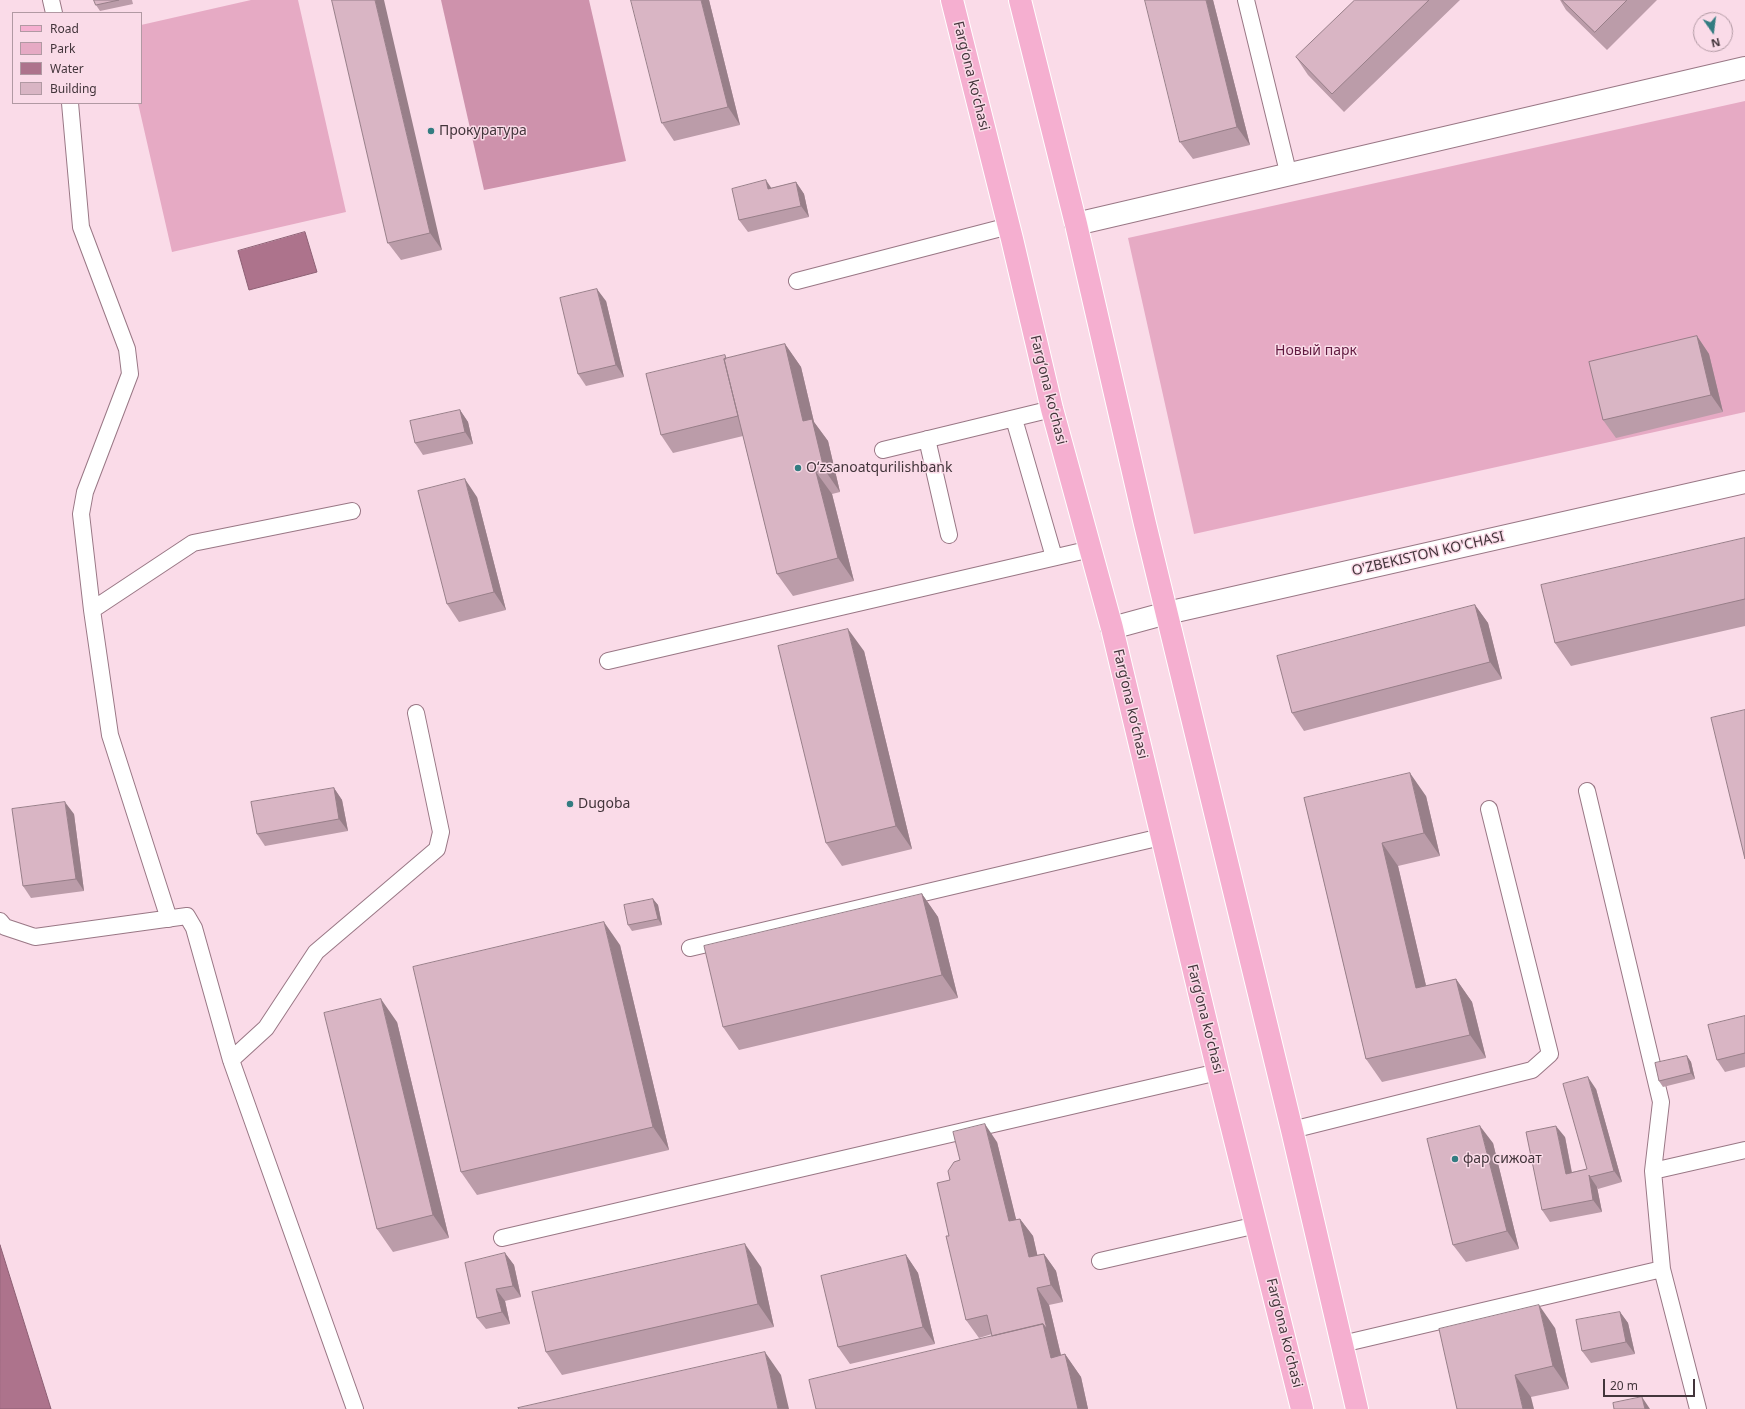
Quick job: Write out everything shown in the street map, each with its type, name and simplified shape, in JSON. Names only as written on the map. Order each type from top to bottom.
[{"type":"main road","name":"Fargʻona koʻchasi","points":[[952,0],[1009,226],[1052,409],[1112,628],[1218,1072],[1302,1409]]},
{"type":"main road","points":[[1020,0],[1076,224],[1167,613],[1292,1130],[1357,1409]]},
{"type":"street","points":[[1076,224],[1288,176],[1745,68]]},
{"type":"street","name":"O'ZBEKISTON KO'CHASI","points":[[1112,628],[1167,613],[1745,482]]},
{"type":"lane","points":[[51,0],[54,12]]},
{"type":"lane","points":[[1246,0],[1288,176]]},
{"type":"lane","points":[[70,104],[81,227],[128,349],[130,374],[85,492],[81,514],[92,610],[110,735],[169,919]]},
{"type":"lane","points":[[797,281],[1009,226]]},
{"type":"lane","points":[[883,450],[1052,409]]},
{"type":"lane","points":[[1014,419],[1054,557]]},
{"type":"lane","points":[[927,439],[949,535]]},
{"type":"lane","points":[[92,610],[193,543],[352,511]]},
{"type":"lane","points":[[608,662],[1091,549]]},
{"type":"lane","points":[[231,1060],[266,1028],[316,952],[437,849],[441,832],[416,714]]},
{"type":"lane","points":[[1587,790],[1661,1102],[1653,1172],[1662,1268],[1698,1409]]},
{"type":"lane","points":[[1292,1130],[1532,1070],[1550,1054],[1489,809]]},
{"type":"lane","points":[[690,948],[1161,837]]},
{"type":"lane","points":[[0,921],[5,926],[35,937],[186,916],[194,928],[231,1060],[355,1409]]},
{"type":"lane","points":[[502,1238],[1218,1072]]},
{"type":"lane","points":[[1653,1172],[1745,1150]]},
{"type":"lane","points":[[1100,1261],[1257,1225]]},
{"type":"lane","points":[[1342,1344],[1662,1268]]},
{"type":"green space","points":[[251,0],[298,0],[346,212],[172,252],[138,104],[142,104],[142,25]]},
{"type":"green space","name":"Новый парк","points":[[1745,101],[1745,412],[1194,534],[1128,238]]},
{"type":"shaded area","points":[[441,0],[589,0],[626,161],[484,190]]},
{"type":"water","points":[[305,232],[317,272],[249,290],[238,251]]},
{"type":"water","points":[[0,1245],[51,1409],[0,1409]]},
{"type":"building","points":[[94,0],[119,0],[96,5]]},
{"type":"building","points":[[332,0],[375,0],[430,233],[388,243]]},
{"type":"building","points":[[631,0],[701,0],[728,107],[662,123]]},
{"type":"building","points":[[1145,0],[1206,0],[1237,127],[1180,142]]},
{"type":"building","points":[[1355,0],[1429,0],[1332,94],[1296,57]]},
{"type":"building","points":[[1562,0],[1627,0],[1595,32]]},
{"type":"building","points":[[766,180],[768,189],[796,182],[801,206],[739,220],[732,189]]},
{"type":"building","points":[[597,289],[616,365],[578,374],[560,298]]},
{"type":"building","points":[[1697,336],[1711,395],[1603,420],[1589,362]]},
{"type":"building","name":"Oʻzsanoatqurilishbank","points":[[785,344],[803,421],[812,419],[824,469],[816,472],[838,558],[777,574],[724,359]]},
{"type":"building","points":[[725,355],[726,359],[724,359],[738,416],[661,435],[646,374]]},
{"type":"building","points":[[460,410],[465,432],[415,443],[410,421]]},
{"type":"building","points":[[465,479],[494,592],[447,604],[418,491]]},
{"type":"building","points":[[1745,538],[1745,599],[1555,643],[1541,585]]},
{"type":"building","points":[[1475,605],[1490,662],[1292,713],[1277,656]]},
{"type":"building","points":[[848,629],[896,826],[826,843],[778,646]]},
{"type":"building","points":[[1745,710],[1745,859],[1711,718]]},
{"type":"building","points":[[1410,773],[1424,833],[1382,843],[1416,988],[1456,979],[1470,1035],[1366,1059],[1304,798]]},
{"type":"building","points":[[334,788],[339,819],[257,834],[251,802]]},
{"type":"building","points":[[65,802],[76,879],[23,886],[12,809]]},
{"type":"building","points":[[922,894],[942,975],[723,1027],[704,946]]},
{"type":"building","points":[[653,899],[658,919],[628,925],[624,905]]},
{"type":"building","points":[[604,922],[653,1127],[461,1172],[413,967]]},
{"type":"building","points":[[381,999],[433,1215],[377,1229],[324,1013]]},
{"type":"building","points":[[1745,1016],[1745,1053],[1717,1060],[1708,1025]]},
{"type":"building","points":[[1687,1056],[1691,1073],[1659,1081],[1655,1063]]},
{"type":"building","points":[[1588,1077],[1614,1171],[1590,1177],[1589,1175],[1593,1200],[1542,1210],[1526,1132],[1556,1126],[1566,1174],[1587,1169],[1563,1084]]},
{"type":"building","points":[[985,1124],[1009,1221],[1020,1219],[1029,1257],[1044,1254],[1051,1285],[1037,1288],[1047,1329],[1043,1324],[992,1336],[987,1315],[966,1320],[946,1236],[949,1236],[937,1183],[950,1180],[948,1171],[954,1162],[960,1160],[953,1132]]},
{"type":"building","points":[[1480,1126],[1507,1231],[1453,1245],[1427,1139]]},
{"type":"building","points":[[745,1244],[758,1304],[546,1352],[532,1292]]},
{"type":"building","points":[[505,1253],[513,1286],[496,1289],[502,1312],[477,1318],[465,1263]]},
{"type":"building","points":[[906,1255],[923,1327],[838,1347],[821,1276]]},
{"type":"building","points":[[1539,1305],[1553,1366],[1515,1375],[1523,1409],[1457,1409],[1439,1329]]},
{"type":"building","points":[[1620,1312],[1626,1342],[1582,1351],[1576,1320]]},
{"type":"building","points":[[1043,1324],[1051,1358],[1065,1354],[1078,1409],[816,1409],[809,1380]]},
{"type":"building","points":[[765,1352],[778,1409],[518,1408]]},
{"type":"building","points":[[1642,1397],[1645,1409],[1614,1409],[1613,1403]]},
{"type":"place","name":"Прокуратура","points":[[431,131]]},
{"type":"place","name":"Oʻzsanoatqurilishbank","points":[[798,468]]},
{"type":"place","name":"Dugoba","points":[[570,804]]},
{"type":"place","name":"фар сижоат","points":[[1455,1159]]}]
